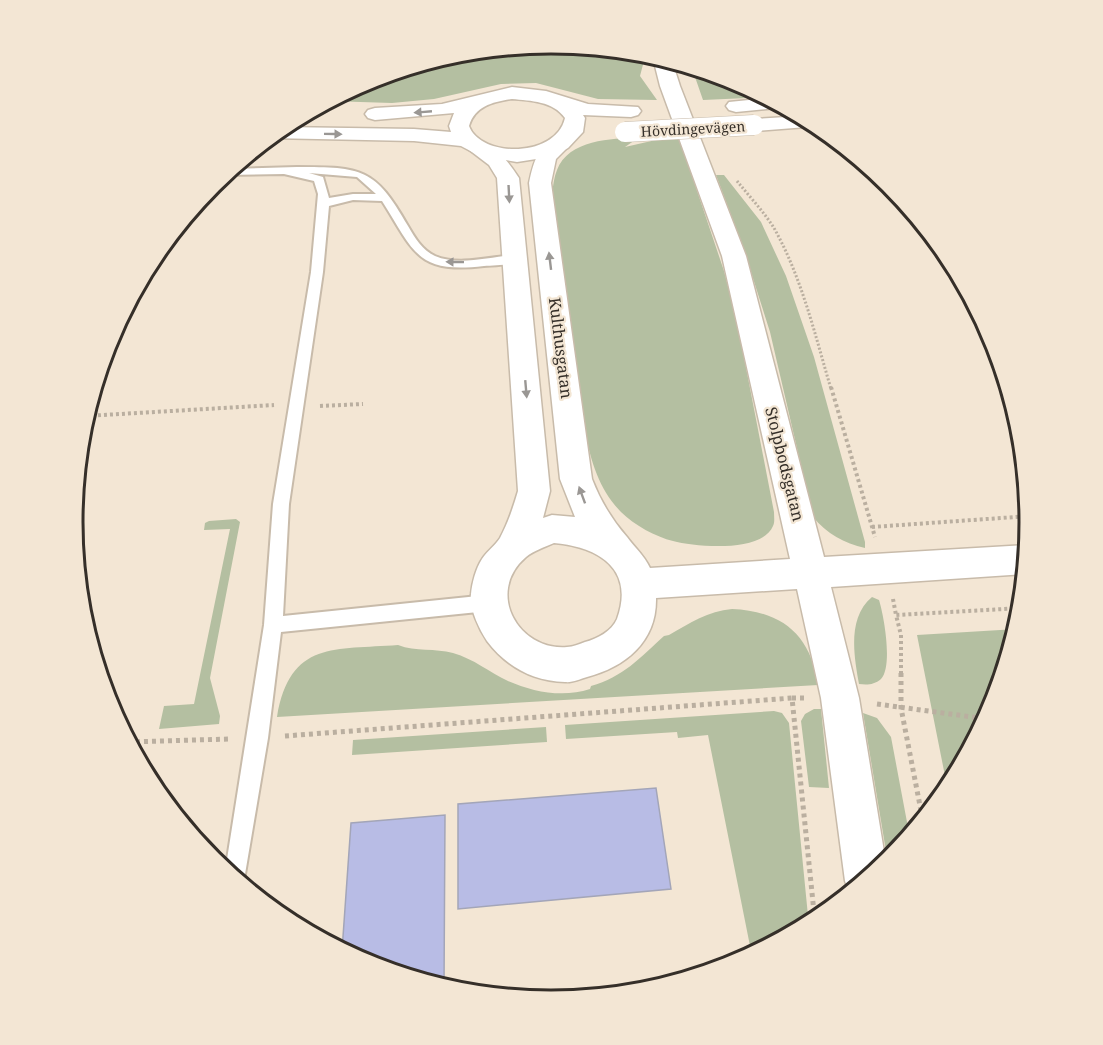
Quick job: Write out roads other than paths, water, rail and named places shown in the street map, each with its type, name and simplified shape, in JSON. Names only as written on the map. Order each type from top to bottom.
[{"type":"street","name":"Stolpbodsgatan","points":[[665,68],[734,256],[812,573],[840,698],[865,870]]},
{"type":"street","name":"Hövdingevägen","points":[[352,114],[431,111],[495,96],[529,93],[587,110],[631,111],[763,104]]},
{"type":"street","points":[[472,144],[460,133],[460,119],[471,106],[480,101]]},
{"type":"street","points":[[559,102],[569,108],[575,117],[576,126],[590,136]]},
{"type":"street","name":"Hövdingevägen","points":[[291,133],[414,135],[472,144],[510,155],[535,153],[590,136],[796,123]]},
{"type":"street","name":"Kulthusgatan","points":[[472,144],[497,161],[508,178],[534,491],[527,518],[513,545],[498,562],[489,582],[488,603],[495,627],[512,646],[535,660],[562,665],[590,661],[614,649],[631,630],[640,607],[639,584],[629,562],[585,505],[576,479],[540,183],[546,157],[590,136]]},
{"type":"street","name":"Kulthusgatan","points":[[513,545],[531,535],[552,529],[584,532],[613,544]]},
{"type":"street","points":[[639,584],[1018,560]]},
{"type":"lane","points":[[241,172],[324,171],[359,174],[373,183],[386,198],[422,253],[436,261],[455,263],[513,259]]},
{"type":"lane","points":[[237,869],[273,625],[281,504],[317,272],[324,194],[320,179],[288,172]]},
{"type":"lane","points":[[322,205],[338,198],[355,196],[386,198]]},
{"type":"lane","points":[[273,625],[488,603]]}]
